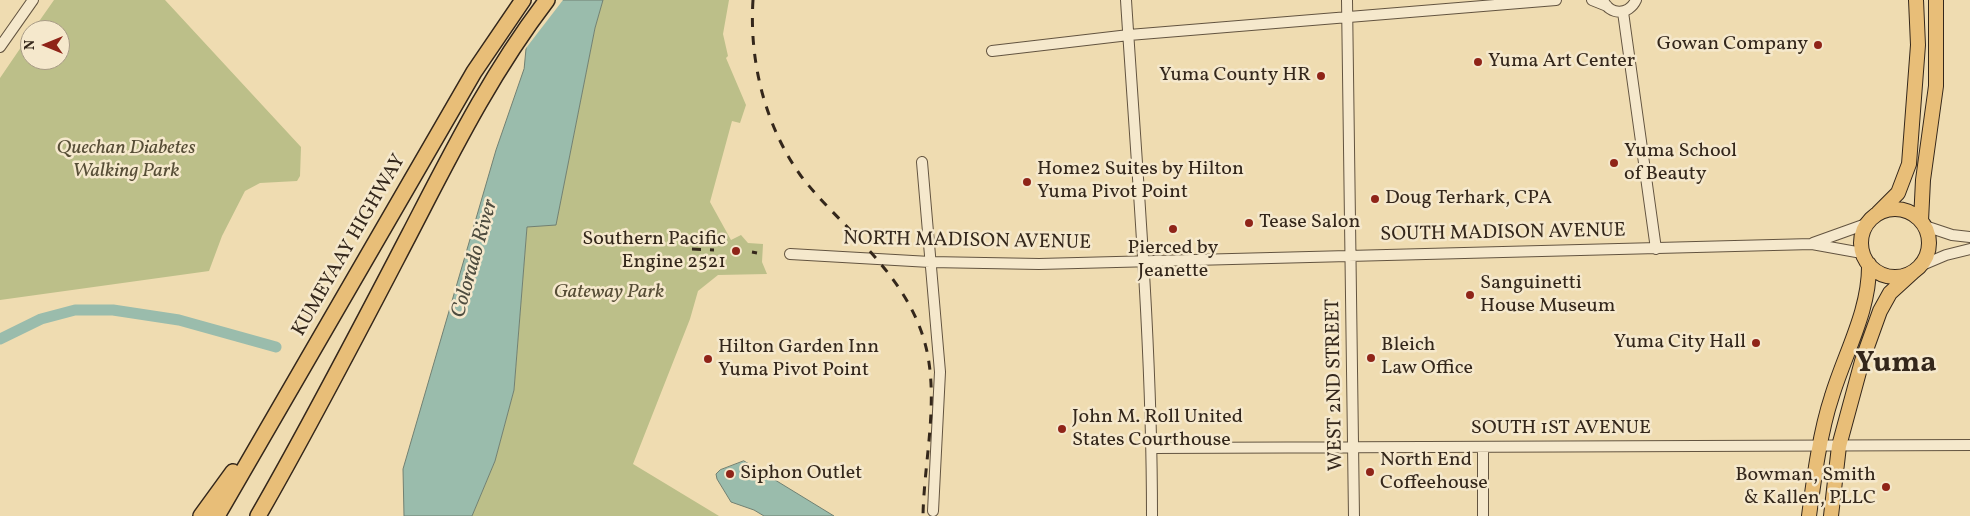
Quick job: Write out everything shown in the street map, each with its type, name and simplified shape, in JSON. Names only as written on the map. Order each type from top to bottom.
[{"type":"highway","name":"KUMEYAAY HIGHWAY","points":[[217,516],[474,72],[523,0]]},
{"type":"highway","name":"KUMEYAAY HIGHWAY","points":[[258,516],[309,427],[466,123],[500,65],[547,0]]},
{"type":"highway","points":[[201,516],[280,406]]},
{"type":"highway","points":[[266,516],[309,427]]},
{"type":"main road","points":[[1809,516],[1831,398],[1865,306],[1869,284],[1866,258],[1861,243],[1866,224],[1898,193],[1909,164],[1918,45],[1916,0]]},
{"type":"main road","points":[[1831,516],[1840,446],[1862,361],[1880,311],[1890,293],[1926,257],[1929,247],[1923,223],[1923,180],[1936,86],[1936,0]]},
{"type":"main road","points":[[1878,213],[1899,208],[1909,211],[1923,223]]},
{"type":"main road","points":[[1866,258],[1885,275],[1904,276],[1916,269]]},
{"type":"street","points":[[0,47],[33,0]]},
{"type":"street","points":[[1126,0],[1144,262],[1152,448],[1152,516]]},
{"type":"street","name":"WEST 2ND STREET","points":[[1347,0],[1354,516]]},
{"type":"street","points":[[992,51],[1129,35],[1556,0]]},
{"type":"street","points":[[1592,0],[1605,3],[1614,11],[1623,12],[1637,1]]},
{"type":"street","points":[[1623,12],[1656,249]]},
{"type":"street","points":[[922,162],[940,372],[933,511]]},
{"type":"street","points":[[1923,223],[1952,235],[1970,237]]},
{"type":"street","points":[[1812,244],[1866,224]]},
{"type":"street","name":"SOUTH MADISON AVENUE","points":[[1144,262],[1351,254],[1656,249],[1812,244],[1866,258]]},
{"type":"street","points":[[1916,269],[1946,255],[1970,248]]},
{"type":"street","name":"NORTH MADISON AVENUE","points":[[790,254],[930,262],[1144,262]]},
{"type":"street","name":"SOUTH 1ST AVENUE","points":[[1152,448],[1970,445]]},
{"type":"street","points":[[1483,448],[1483,516]]},
{"type":"green space","name":"Quechan Diabetes Walking Park","points":[[54,0],[165,0],[301,147],[300,176],[297,181],[260,183],[245,191],[222,236],[209,271],[0,300],[0,78],[20,49],[20,70],[70,70],[70,20],[40,20]]},
{"type":"green space","name":"Gateway Park","points":[[603,0],[729,0],[723,34],[728,56],[726,58],[746,105],[740,123],[732,121],[710,202],[731,240],[741,235],[748,243],[763,244],[762,262],[767,274],[718,275],[698,291],[690,319],[633,464],[719,516],[472,516],[495,461],[514,390],[527,226],[556,224],[595,28]]},
{"type":"water","name":"Colorado River","points":[[531,0],[603,0],[595,28],[556,225],[527,227],[514,390],[495,461],[472,516],[404,516],[403,469],[496,150],[524,69]]},
{"type":"water","points":[[744,461],[834,516],[764,516],[754,510],[731,502],[716,474],[720,470]]},
{"type":"pier","points":[[528,0],[563,0],[523,52]]},
{"type":"waterway","points":[[0,339],[41,319],[75,310],[113,310],[179,320],[276,347]]},
{"type":"railway","points":[[753,0],[754,46],[762,92],[769,114],[788,157],[807,184],[892,278],[908,302],[920,328],[927,351],[931,397],[923,516]]},
{"type":"railway","points":[[692,249],[714,250]]},
{"type":"railway","points":[[752,252],[757,253]]},
{"type":"place","name":"Gowan Company","points":[[1818,45]]},
{"type":"place","name":"Yuma Art Center","points":[[1478,62]]},
{"type":"place","name":"Yuma County HR","points":[[1321,76]]},
{"type":"place","name":"Yuma School of Beauty","points":[[1614,163]]},
{"type":"place","name":"Home2 Suites by Hilton Yuma Pivot Point","points":[[1027,182]]},
{"type":"place","name":"Doug Terhark, CPA","points":[[1375,199]]},
{"type":"place","name":"Tease Salon","points":[[1249,223]]},
{"type":"place","name":"Pierced by Jeanette","points":[[1173,229]]},
{"type":"place","name":"Southern Pacific Engine 2521","points":[[736,251]]},
{"type":"place","name":"Sanguinetti House Museum","points":[[1470,295]]},
{"type":"place","name":"Yuma City Hall","points":[[1756,343]]},
{"type":"place","name":"Bleich Law Office","points":[[1371,358]]},
{"type":"place","name":"Hilton Garden Inn Yuma Pivot Point","points":[[708,359]]},
{"type":"place","name":"John M. Roll United States Courthouse","points":[[1062,429]]},
{"type":"place","name":"North End Coffeehouse","points":[[1370,472]]},
{"type":"place","name":"Siphon Outlet","points":[[730,474]]},
{"type":"place","name":"Bowman, Smith & Kallen, PLLC","points":[[1886,487]]},
{"type":"district","name":"Yuma","points":[[1896,365]]}]
